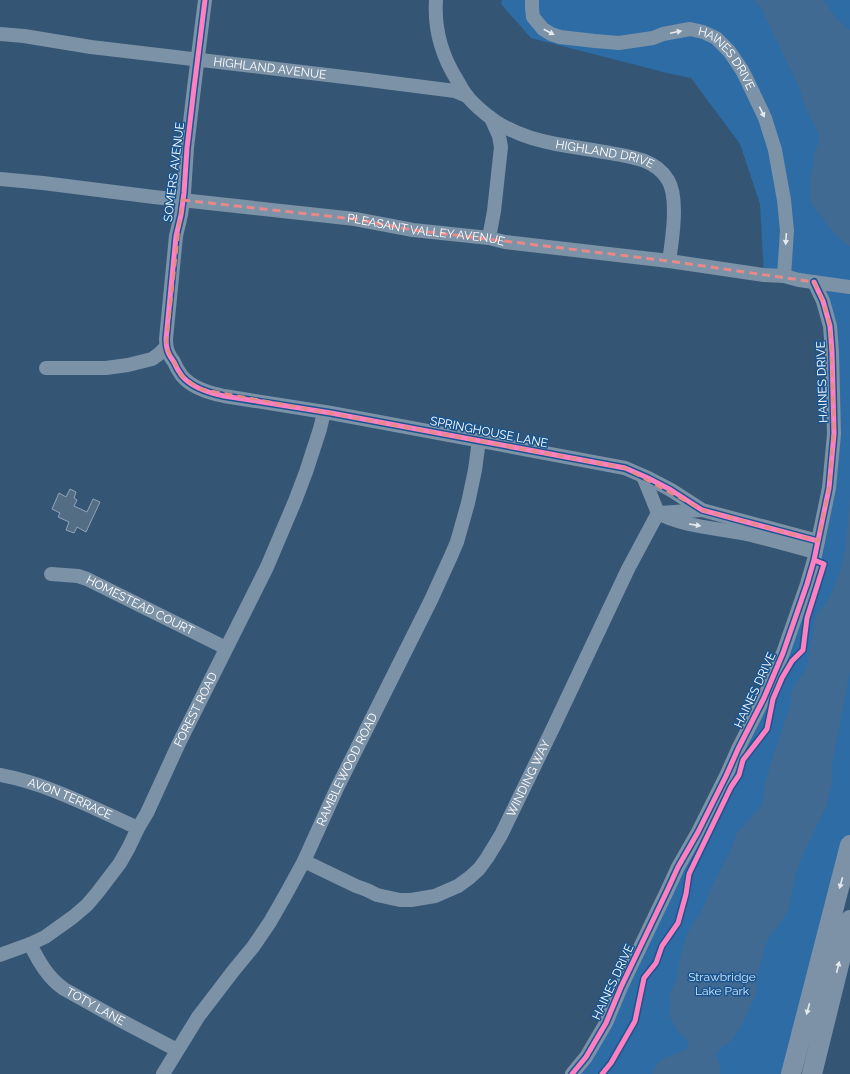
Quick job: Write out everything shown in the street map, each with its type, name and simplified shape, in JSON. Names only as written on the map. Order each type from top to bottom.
[{"type":"highway","points":[[791,1074],[850,845]]},
{"type":"highway","points":[[812,1074],[850,920]]},
{"type":"street","name":"SOMERS AVENUE","points":[[166,347],[176,236],[182,200],[205,0]]},
{"type":"street","points":[[436,0],[436,21],[441,46],[450,69],[467,96]]},
{"type":"street","name":"HAINES DRIVE","points":[[532,0],[533,17],[543,29],[560,37],[619,43],[653,38],[663,34],[690,29],[703,32],[716,38],[729,51],[742,70],[765,118],[775,150],[783,194],[787,231],[784,276]]},
{"type":"street","name":"HIGHLAND AVENUE","points":[[0,34],[24,36],[90,47],[455,91],[467,96]]},
{"type":"street","name":"HIGHLAND DRIVE","points":[[467,96],[491,118],[506,128],[540,140],[570,147],[632,157],[649,163],[663,172],[673,193],[673,229],[669,261]]},
{"type":"street","points":[[489,238],[501,147],[499,136],[491,118]]},
{"type":"street","name":"PLEASANT VALLEY AVENUE","points":[[0,178],[355,219],[413,230],[669,261],[764,275],[784,276],[799,280],[850,287]]},
{"type":"street","name":"HAINES DRIVE","points":[[572,1074],[586,1057],[606,1023],[621,987],[666,891],[698,832],[764,698],[786,646],[805,590],[817,546],[829,488],[834,423],[830,326],[823,301],[814,282]]},
{"type":"street","points":[[46,368],[106,368],[128,365],[152,359],[166,347]]},
{"type":"street","name":"SPRINGHOUSE LANE","points":[[166,347],[182,376],[200,389],[212,393],[613,465],[643,476],[671,490],[702,510],[745,522],[817,546]]},
{"type":"street","name":"FOREST ROAD","points":[[0,955],[45,937],[73,917],[98,892],[120,863],[147,813],[179,743],[258,586],[306,472],[324,412]]},
{"type":"street","name":"RAMBLEWOOD ROAD","points":[[163,1074],[198,1017],[253,947],[266,928],[304,861],[337,788],[431,600],[451,556],[461,529],[470,497],[479,440]]},
{"type":"street","points":[[643,476],[658,513],[665,517],[685,523],[756,537],[817,546]]},
{"type":"street","name":"SPRINGHOUSE LANE","points":[[658,513],[702,510]]},
{"type":"street","name":"WINDING WAY","points":[[304,861],[377,895],[400,900],[411,900],[435,896],[458,886],[479,869],[501,835],[628,570],[658,513]]},
{"type":"street","name":"HOMESTEAD COURT","points":[[51,574],[83,577],[226,648]]},
{"type":"street","name":"AVON TERRACE","points":[[0,775],[23,780],[51,789],[138,828]]},
{"type":"street","name":"TOTY LANE","points":[[30,944],[47,974],[57,984],[118,1020],[177,1050]]},
{"type":"highlighted area","points":[[182,200],[355,219],[413,230],[669,261],[814,282],[823,301],[830,326],[834,423],[829,488],[818,541],[702,510],[625,468],[200,389],[182,376],[166,347]]},
{"type":"green space","name":"Strawbridge Lake Park","points":[[502,0],[850,0],[850,845],[791,1074],[570,1074],[586,1057],[797,615],[832,455],[826,309],[814,282],[764,275],[760,204],[740,144],[691,78],[531,38],[501,4]]},
{"type":"shaded area","points":[[755,0],[824,0],[829,9],[850,30],[850,247],[830,228],[810,200],[810,179],[814,163],[814,155],[819,141],[819,134],[804,104],[800,89],[762,10]]},
{"type":"shaded area","points":[[850,494],[850,671],[832,764],[832,783],[826,807],[804,852],[796,873],[789,909],[768,939],[765,947],[757,977],[756,995],[742,1024],[732,1040],[716,1054],[720,1067],[720,1074],[652,1074],[661,1060],[688,1048],[689,1045],[687,1040],[678,1031],[671,1019],[670,1012],[670,995],[677,979],[679,963],[685,940],[688,932],[702,910],[715,880],[729,854],[737,833],[761,806],[763,801],[764,788],[774,753],[791,704],[791,693],[807,667],[815,619],[835,586],[843,559]]},
{"type":"building","points":[[70,489],[76,492],[74,498],[77,500],[74,506],[87,512],[93,499],[100,502],[86,532],[77,527],[74,533],[66,530],[69,522],[58,517],[60,513],[52,509],[59,493],[66,497]]},
{"type":"cycle path","points":[[205,0],[187,148],[184,193],[176,236],[166,339],[169,354],[186,380],[201,389],[224,396],[331,413],[625,468],[671,490],[702,510],[818,541]]},
{"type":"cycle path","points":[[572,1074],[586,1057],[606,1023],[621,987],[678,867],[698,832],[764,698],[783,653],[807,584],[814,560],[829,488],[834,434],[830,326],[823,301],[814,282]]},
{"type":"cycle path","points":[[602,1074],[611,1063],[635,1021],[644,978],[656,963],[662,946],[678,923],[686,894],[689,874],[731,787],[739,775],[743,760],[767,729],[773,699],[782,678],[792,661],[803,650],[807,618],[824,564],[814,560]]}]
